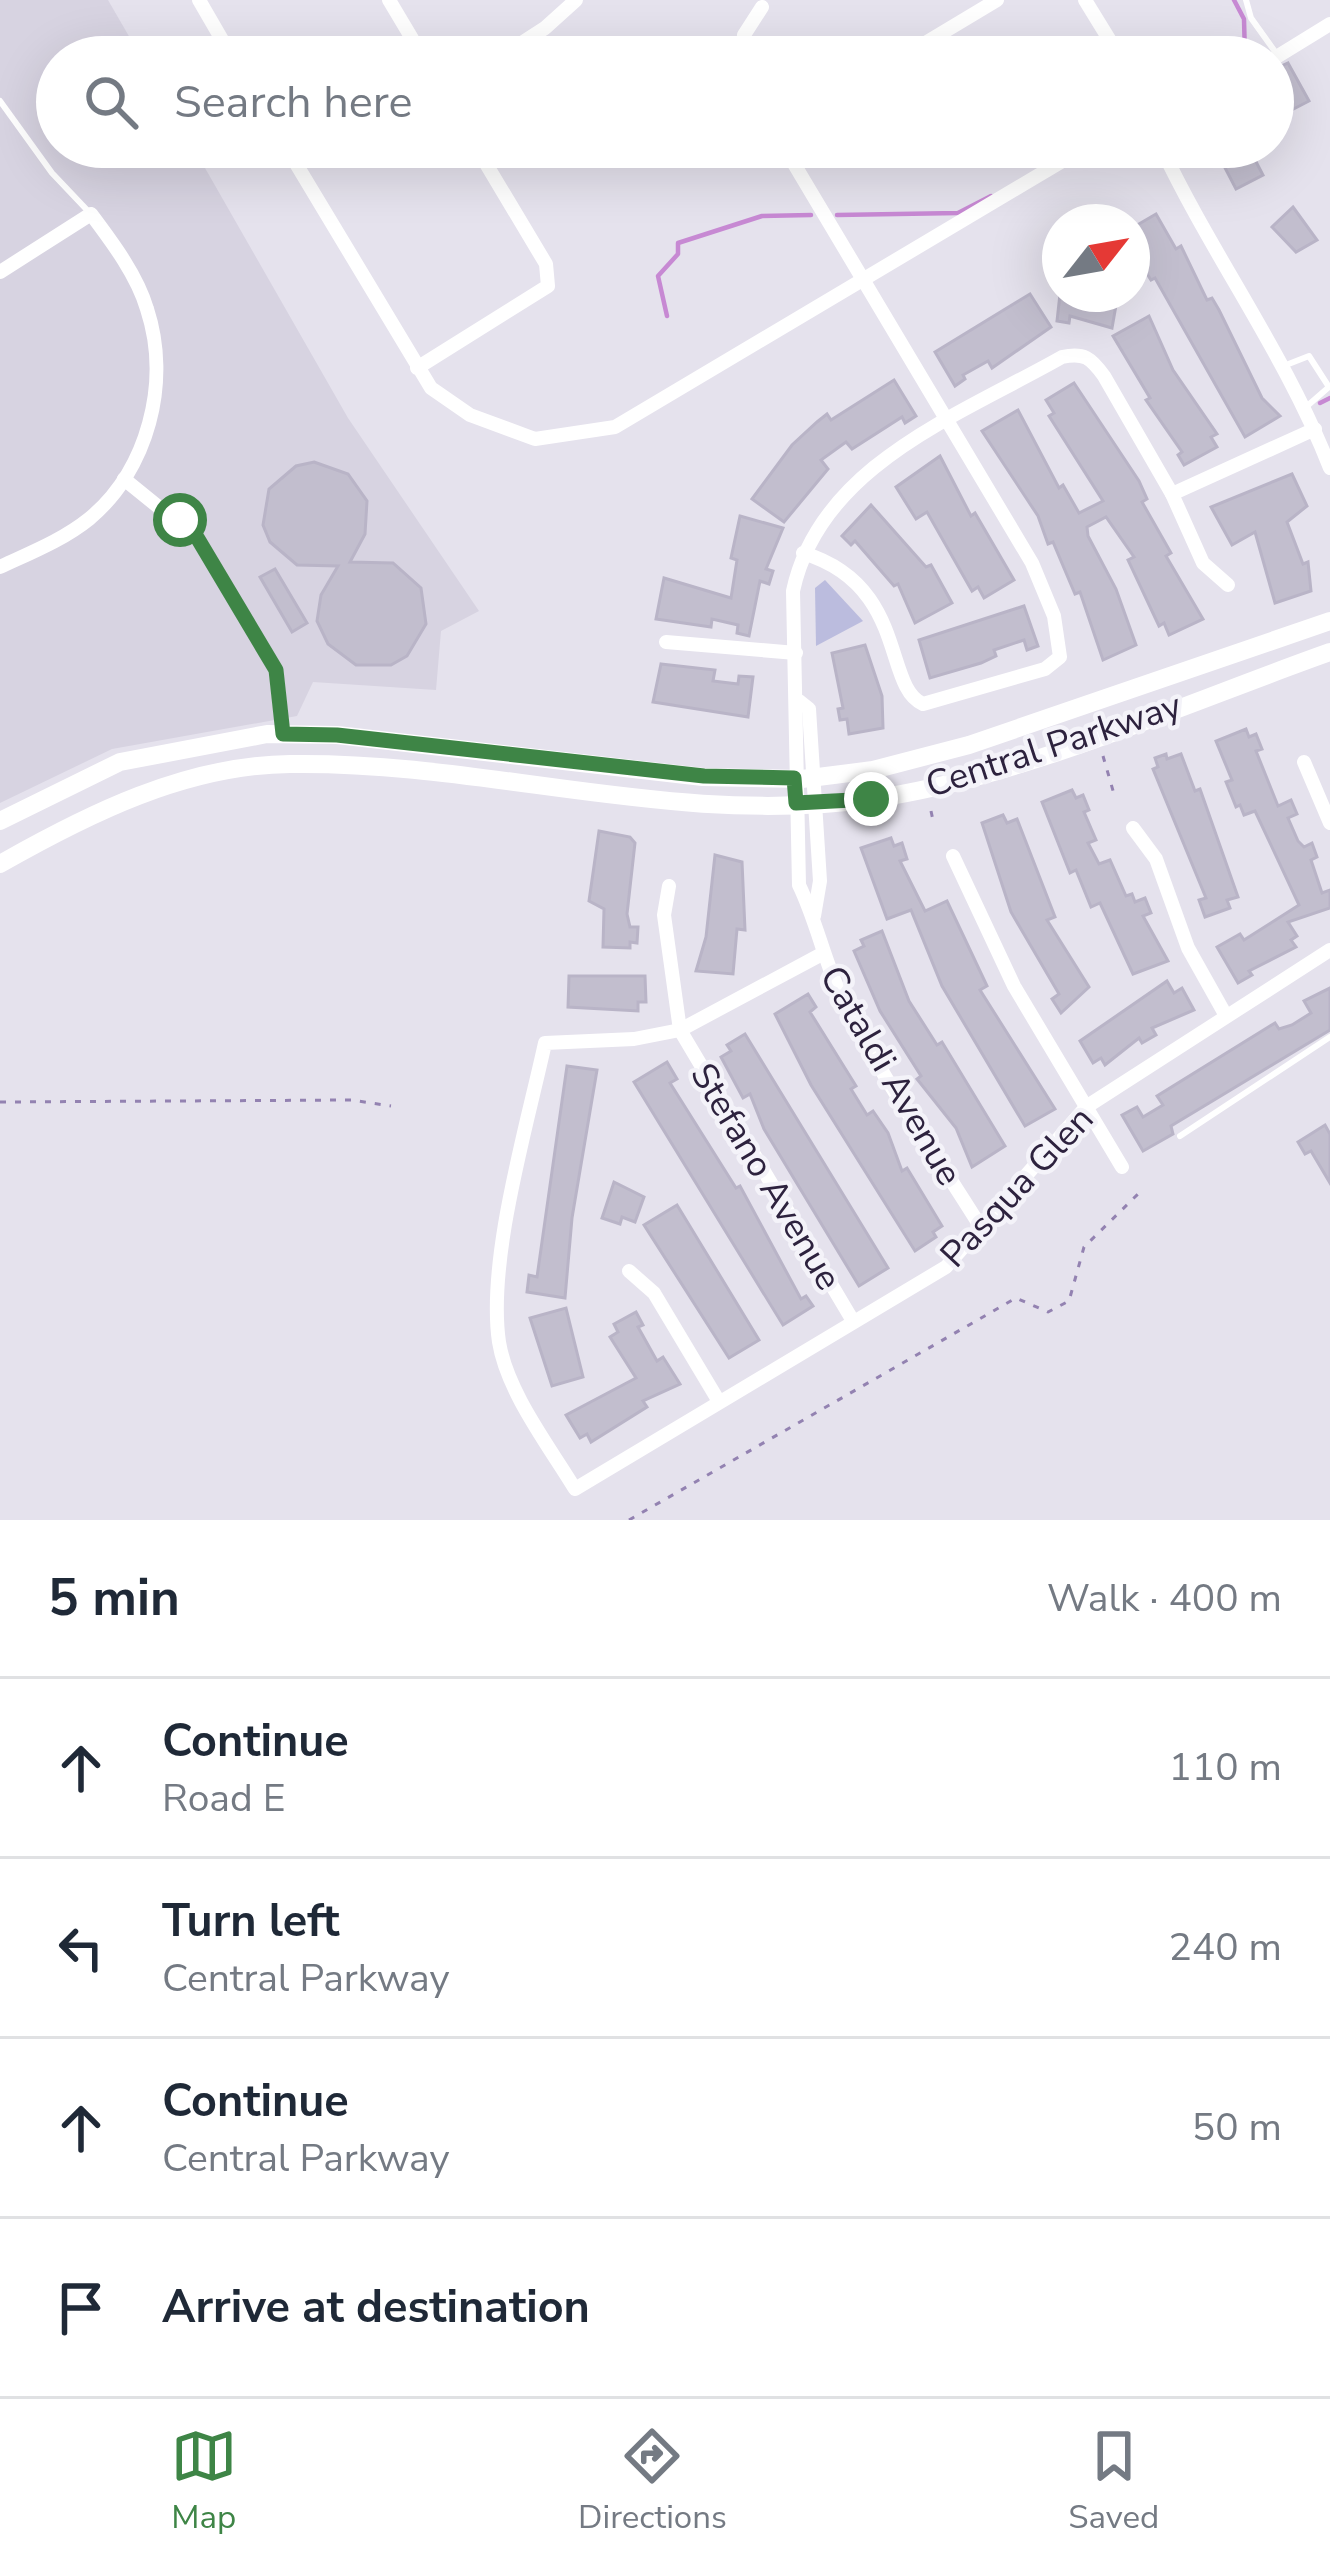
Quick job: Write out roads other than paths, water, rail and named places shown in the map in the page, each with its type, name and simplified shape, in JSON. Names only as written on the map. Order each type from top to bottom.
[{"type":"main road","name":"Central Parkway","points":[[0,864],[115,804],[170,784],[287,764],[432,773],[706,808],[805,792],[969,745],[1330,621]]},
{"type":"main road","name":"Central Parkway","points":[[0,821],[120,762],[215,741],[283,734],[337,735],[871,799],[996,770],[1330,652]]},
{"type":"street","points":[[199,0],[220,36]]},
{"type":"street","points":[[389,0],[410,36]]},
{"type":"street","points":[[533,36],[576,0]]},
{"type":"street","points":[[937,36],[997,0]]},
{"type":"street","points":[[1085,0],[1107,36]]},
{"type":"street","points":[[744,36],[762,8]]},
{"type":"street","points":[[1294,46],[1330,24]]},
{"type":"street","points":[[298,168],[430,388],[470,415],[535,439],[615,427],[1051,168]]},
{"type":"street","points":[[417,368],[548,286],[546,264],[489,168]]},
{"type":"street","points":[[796,168],[947,423],[1032,563],[1054,616],[1060,657],[1045,669],[940,701],[914,700],[880,610],[846,573],[803,553],[838,495],[947,423],[1062,357],[1078,353],[1091,358],[1172,494],[1203,562],[1228,585]]},
{"type":"street","points":[[1172,168],[1192,213],[1306,407],[1330,468]]},
{"type":"street","points":[[0,272],[91,214],[138,286],[155,340],[154,404],[146,437],[124,479],[92,517],[69,534],[0,568]]},
{"type":"street","points":[[1172,494],[1315,430]]},
{"type":"street","points":[[124,479],[198,539],[276,670],[283,734]]},
{"type":"street","name":"Cataldi Avenue","points":[[803,553],[793,591],[799,701],[809,709],[799,885],[814,916],[822,954],[862,1037],[982,1229]]},
{"type":"street","points":[[667,641],[796,653]]},
{"type":"street","points":[[1304,762],[1330,823]]},
{"type":"street","points":[[1132,828],[1156,860],[1188,947],[1225,1014]]},
{"type":"street","points":[[953,856],[1014,986],[1122,1167]]},
{"type":"street","points":[[669,886],[664,915],[680,1030],[822,954]]},
{"type":"street","name":"Pasqua Glen","points":[[680,1030],[634,1039],[545,1043],[503,1252],[500,1343],[526,1406],[574,1489],[946,1267],[1086,1107],[1330,950]]},
{"type":"street","name":"Stefano Avenue","points":[[680,1030],[853,1321]]},
{"type":"street","points":[[629,1270],[654,1294],[718,1400]]},
{"type":"lane","points":[[1246,0],[1263,36]]},
{"type":"lane","points":[[0,101],[36,151]]},
{"type":"lane","points":[[48,168],[91,214]]},
{"type":"lane","points":[[1283,367],[1309,356],[1329,387],[1306,407]]},
{"type":"lane","points":[[1180,1136],[1330,1037]]},
{"type":"waterway","points":[[1234,0],[1244,19],[1244,36]]},
{"type":"waterway","points":[[837,215],[958,213],[991,196]]},
{"type":"waterway","points":[[667,316],[658,276],[678,254],[678,243],[762,216],[811,215]]},
{"type":"waterway","points":[[1320,403],[1330,398]]}]
